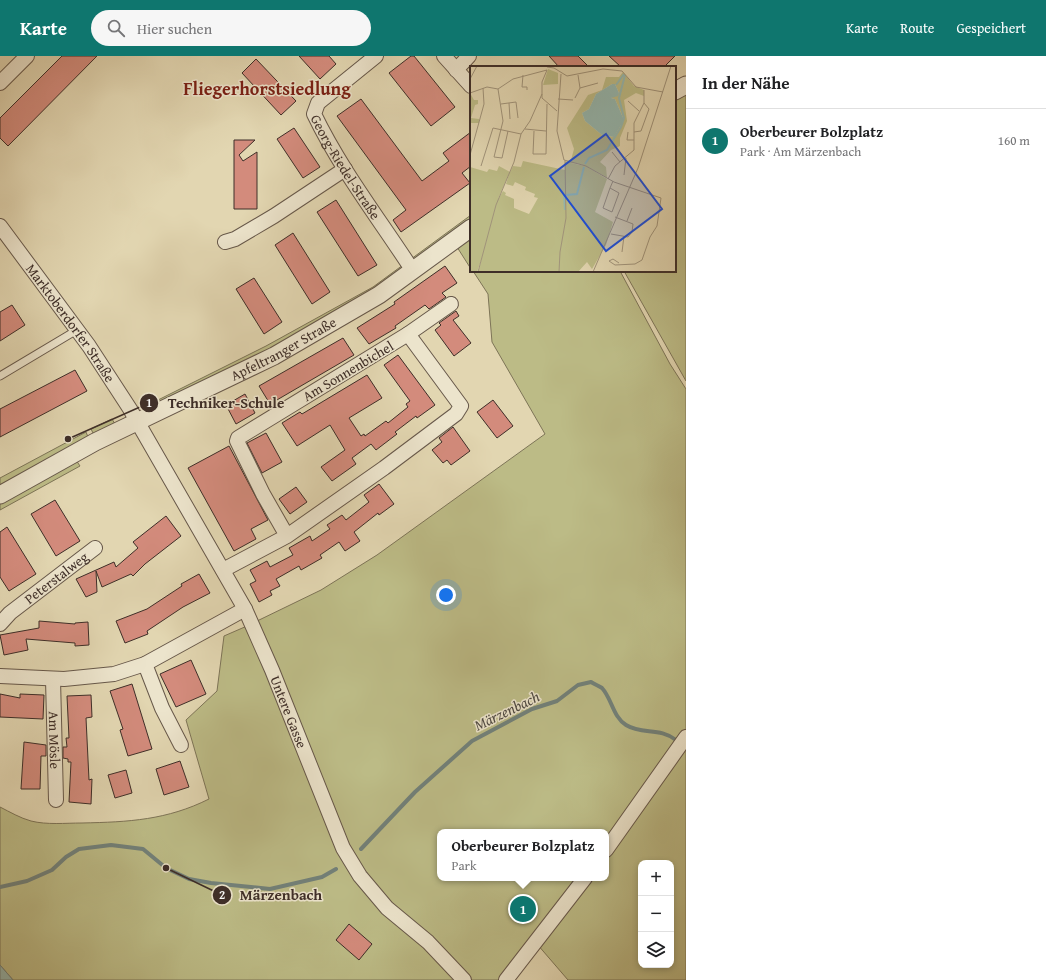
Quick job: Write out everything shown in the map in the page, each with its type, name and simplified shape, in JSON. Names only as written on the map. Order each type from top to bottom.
[{"type":"street","points":[[0,83],[27,56]]},
{"type":"street","name":"Georg-Riedel-Straße","points":[[376,56],[318,103],[314,114],[324,135],[345,169],[413,271]]},
{"type":"street","points":[[444,56],[470,85]]},
{"type":"street","points":[[456,70],[469,56]]},
{"type":"street","points":[[676,90],[686,85]]},
{"type":"street","points":[[225,242],[235,239],[274,216],[345,169]]},
{"type":"street","name":"Marktoberdorfer Straße","points":[[0,226],[24,255],[77,330],[138,422]]},
{"type":"street","name":"Apfeltranger Straße","points":[[0,495],[95,442],[274,356],[379,295],[470,229]]},
{"type":"street","name":"Am Sonnenbichel","points":[[287,536],[263,494],[237,442],[238,438],[408,334],[451,304]]},
{"type":"street","name":"Am Sonnenbichel","points":[[223,570],[287,536],[384,468],[456,414],[461,406],[408,334]]},
{"type":"street","name":"Untere Gasse","points":[[138,422],[245,609],[272,670],[342,848],[360,876],[387,908],[428,942],[464,980]]},
{"type":"street","name":"Peterstalweg","points":[[0,624],[10,613],[95,548]]},
{"type":"street","points":[[0,676],[53,679],[114,674],[145,664],[245,609]]},
{"type":"street","points":[[145,664],[162,708],[181,745]]},
{"type":"street","name":"Am Mösle","points":[[53,679],[56,800]]},
{"type":"street","points":[[609,846],[686,737]]},
{"type":"street","points":[[506,980],[583,881]]},
{"type":"lane","points":[[0,376],[77,330]]},
{"type":"shaded area","points":[[686,90],[686,381],[625,272],[676,272],[676,95]]},
{"type":"shaded area","points":[[470,216],[470,223],[375,291],[270,351],[157,408],[154,402],[266,346],[373,287]]},
{"type":"shaded area","points":[[470,237],[470,267],[457,247]]},
{"type":"shaded area","points":[[474,272],[621,272],[670,364],[686,389],[686,732],[609,841],[609,829],[437,829],[437,881],[580,881],[502,980],[467,980],[389,906],[347,849],[255,622],[321,590],[377,555],[545,434],[492,342],[488,294]]},
{"type":"shaded area","points":[[112,419],[115,424],[94,435],[91,429]]},
{"type":"shaded area","points":[[86,432],[88,437],[0,488],[0,478]]},
{"type":"shaded area","points":[[76,460],[80,466],[0,510],[0,504]]},
{"type":"shaded area","points":[[247,626],[339,851],[461,980],[13,980],[0,965],[0,807],[31,821],[43,823],[99,823],[132,821],[163,816],[209,799],[186,720],[217,691],[224,636]]},
{"type":"shaded area","points":[[686,743],[686,980],[568,980],[537,944],[588,881],[609,881],[609,852]]},
{"type":"water","points":[[0,965],[13,980],[0,980]]},
{"type":"building","points":[[62,56],[97,56],[8,146],[0,138],[0,118]]},
{"type":"building","points":[[299,56],[329,56],[336,64],[320,79]]},
{"type":"building","points":[[411,56],[414,56],[455,107],[431,126],[389,73]]},
{"type":"building","points":[[549,56],[578,56],[588,66],[558,66]]},
{"type":"building","points":[[609,56],[675,56],[665,66],[620,66]]},
{"type":"building","points":[[256,59],[296,101],[281,115],[242,73]]},
{"type":"building","points":[[361,99],[422,181],[449,161],[443,153],[470,133],[470,167],[462,173],[470,183],[401,232],[393,220],[406,210],[337,116]]},
{"type":"building","points":[[294,128],[320,167],[303,178],[277,139]]},
{"type":"building","points":[[234,140],[255,140],[239,155],[243,161],[257,152],[257,209],[234,209]]},
{"type":"building","points":[[336,200],[377,265],[358,276],[317,212]]},
{"type":"building","points":[[293,233],[330,292],[312,304],[275,245]]},
{"type":"building","points":[[445,266],[457,283],[442,293],[446,297],[429,309],[425,305],[395,326],[396,328],[369,344],[357,328],[395,304],[394,302]]},
{"type":"building","points":[[254,278],[282,322],[264,334],[236,289]]},
{"type":"building","points":[[12,305],[25,325],[0,341],[0,312]]},
{"type":"building","points":[[456,311],[459,316],[453,320],[471,343],[454,356],[435,330],[441,325],[439,323]]},
{"type":"building","points":[[343,338],[354,355],[270,404],[259,386]]},
{"type":"building","points":[[398,355],[435,405],[417,418],[416,416],[395,432],[397,434],[376,450],[371,444],[352,458],[356,464],[332,481],[321,467],[345,450],[330,425],[297,446],[282,423],[300,412],[302,414],[367,375],[382,398],[349,418],[361,436],[364,434],[365,436],[386,421],[388,423],[408,407],[406,404],[410,401],[384,365]]},
{"type":"building","points":[[75,370],[87,391],[0,437],[0,409]]},
{"type":"building","points":[[245,394],[255,413],[236,424],[226,405]]},
{"type":"building","points":[[493,400],[513,426],[497,438],[477,412]]},
{"type":"building","points":[[453,427],[470,451],[451,465],[447,460],[443,463],[432,450],[442,442],[439,438]]},
{"type":"building","points":[[266,433],[282,462],[262,473],[247,443]]},
{"type":"building","points":[[229,446],[268,520],[251,529],[256,539],[234,551],[188,468]]},
{"type":"building","points":[[379,484],[394,504],[379,515],[378,513],[354,532],[360,541],[345,551],[339,542],[320,555],[322,558],[301,570],[299,566],[276,579],[280,586],[270,591],[272,595],[259,602],[250,584],[256,581],[250,570],[267,561],[270,567],[293,555],[289,548],[310,536],[312,541],[330,529],[327,525],[342,515],[346,520],[369,502],[364,495]]},
{"type":"building","points":[[296,487],[307,502],[290,514],[279,499]]},
{"type":"building","points":[[55,500],[80,541],[56,556],[31,514]]},
{"type":"building","points":[[166,516],[181,536],[145,564],[133,576],[131,574],[102,587],[96,571],[97,592],[86,597],[76,579],[114,562],[116,567],[138,548],[133,542]]},
{"type":"building","points":[[7,527],[36,574],[9,591],[0,577],[0,532]]},
{"type":"building","points":[[199,574],[210,593],[183,607],[147,631],[148,634],[125,643],[116,621],[147,609],[182,586],[181,584]]},
{"type":"building","points":[[39,621],[75,624],[88,622],[89,645],[75,646],[75,643],[26,639],[28,650],[4,655],[0,635],[39,628]]},
{"type":"building","points":[[191,660],[206,694],[176,707],[160,674]]},
{"type":"building","points":[[132,684],[152,749],[128,756],[120,730],[123,729],[110,691]]},
{"type":"building","points":[[0,694],[20,698],[20,694],[44,695],[43,719],[0,717]]},
{"type":"building","points":[[91,695],[92,717],[86,718],[89,780],[92,779],[91,804],[69,802],[71,762],[68,762],[68,759],[63,758],[63,747],[67,747],[66,738],[69,738],[67,696]]},
{"type":"building","points":[[24,742],[46,745],[46,756],[41,756],[40,789],[21,789]]},
{"type":"building","points":[[180,761],[189,787],[164,795],[156,769]]},
{"type":"building","points":[[126,770],[132,793],[115,798],[108,775]]},
{"type":"building","points":[[349,924],[372,944],[359,960],[336,940]]},
{"type":"waterway","name":"Märzenbach","points":[[361,849],[415,792],[472,741],[532,709],[557,701],[578,685],[591,682],[602,688],[615,713],[626,725],[638,730],[664,734],[676,740]]},
{"type":"waterway","name":"Märzenbach","points":[[0,887],[27,881],[52,870],[66,857],[79,849],[111,845],[143,849],[166,868],[189,879],[211,883],[270,889],[322,877],[336,869]]},
{"type":"place","name":"Techniker-Schule","points":[[68,439]]},
{"type":"place","name":"Märzenbach","points":[[166,868]]},
{"type":"place","name":"Oberbeurer Bolzplatz","points":[[523,909]]},
{"type":"district","name":"Fliegerhorstsiedlung","points":[[267,89]]}]
